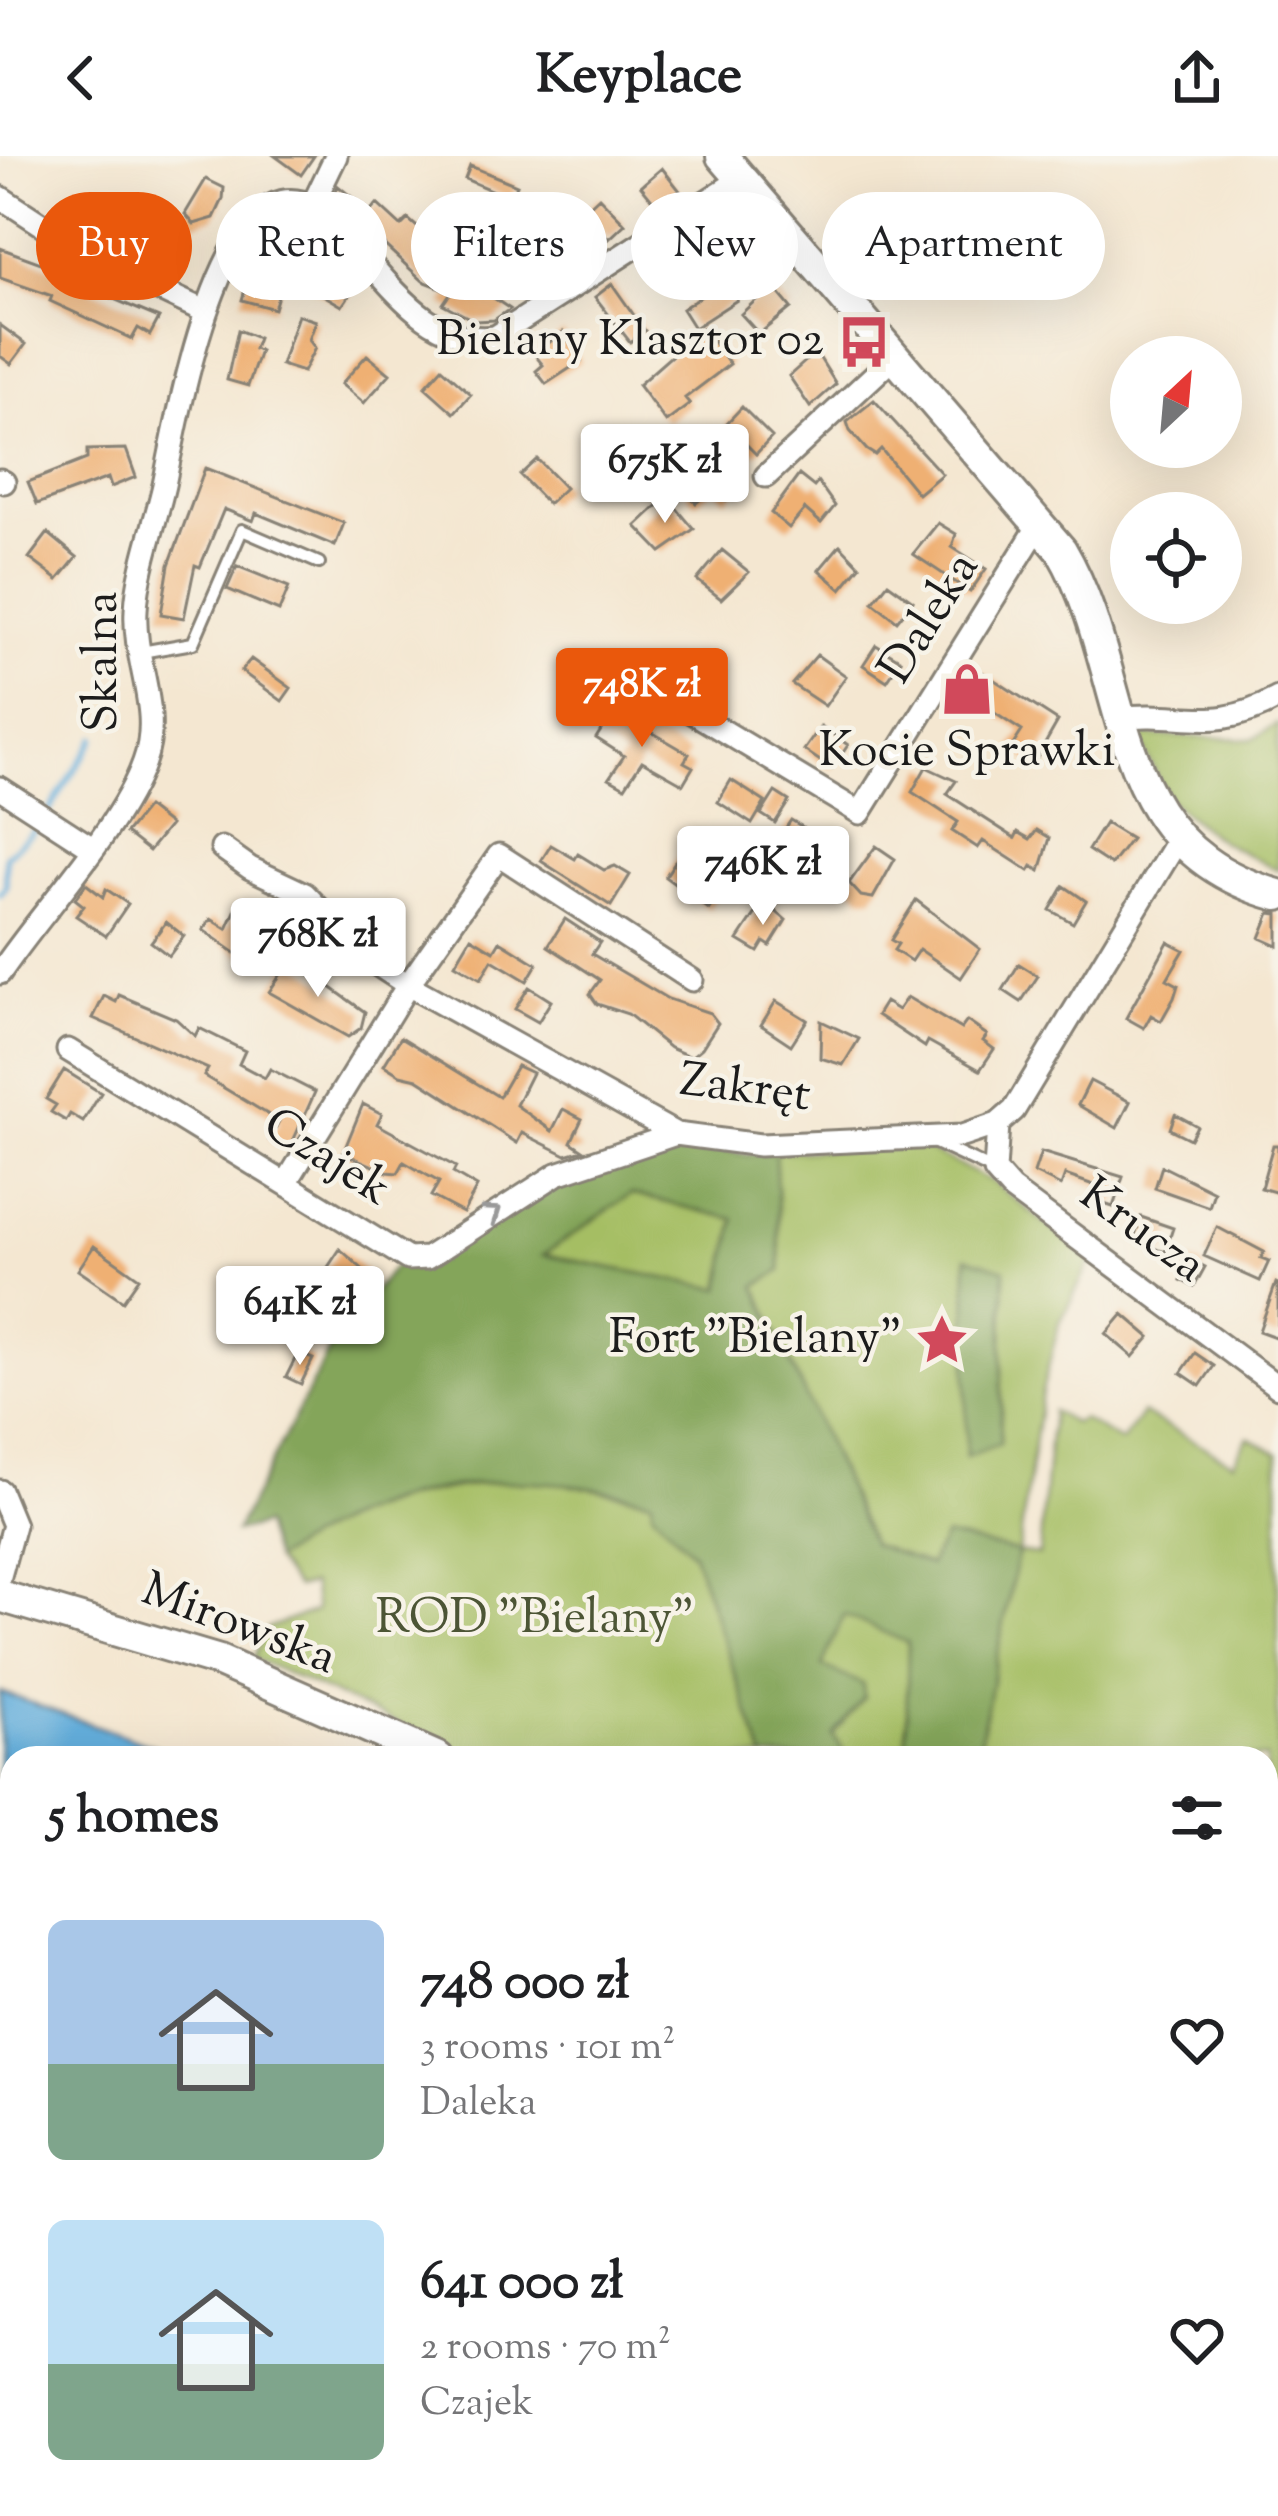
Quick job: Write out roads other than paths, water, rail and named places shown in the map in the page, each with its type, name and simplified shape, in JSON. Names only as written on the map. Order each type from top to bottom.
[{"type":"street","points":[[319,192],[336,156]]},
{"type":"street","points":[[387,280],[437,330],[469,340],[495,338],[731,167],[1041,522],[1084,588],[1117,718],[1147,797],[1180,836],[1232,874],[1278,895]]},
{"type":"street","points":[[0,197],[93,258],[202,310]]},
{"type":"street","name":"Skalna","points":[[0,973],[139,775],[154,729],[136,610],[202,310],[216,285]]},
{"type":"street","points":[[766,476],[896,355]]},
{"type":"street","name":"Daleka","points":[[667,697],[860,813],[1041,522]]},
{"type":"street","points":[[1117,718],[1145,714],[1211,723],[1249,714],[1278,698]]},
{"type":"street","points":[[0,788],[91,848]]},
{"type":"street","points":[[995,1171],[998,1124],[1014,1110],[1180,836]]},
{"type":"street","name":"Zakręt","points":[[222,848],[250,868],[305,894],[368,958],[408,985],[676,1134],[760,1145],[962,1136],[998,1124]]},
{"type":"street","points":[[286,1183],[408,985],[499,854],[692,980]]},
{"type":"street","name":"Czajek","points":[[68,1050],[408,1259],[427,1258],[556,1174],[676,1134]]},
{"type":"street","name":"Krucza","points":[[995,1171],[1278,1388]]},
{"type":"street","points":[[0,1491],[14,1526],[0,1576]]},
{"type":"street","name":"Mirowska","points":[[0,1596],[220,1661],[411,1746]]},
{"type":"lane","points":[[141,652],[193,644],[242,530],[320,563]]},
{"type":"lane","points":[[924,1138],[995,1171]]},
{"type":"water","points":[[0,1692],[153,1746],[0,1746]]},
{"type":"waterway","points":[[49,811],[95,738]]},
{"type":"waterway","points":[[0,894],[6,887],[6,856],[41,824]]},
{"type":"place","name":"Bielany Klasztor 02","points":[[864,342]]},
{"type":"place","name":"Kocie Sprawki","points":[[967,689]]},
{"type":"place","name":"Fort \"Bielany\"","points":[[942,1340]]},
{"type":"park label","name":"ROD \"Bielany\"","points":[[535,1620]]}]
